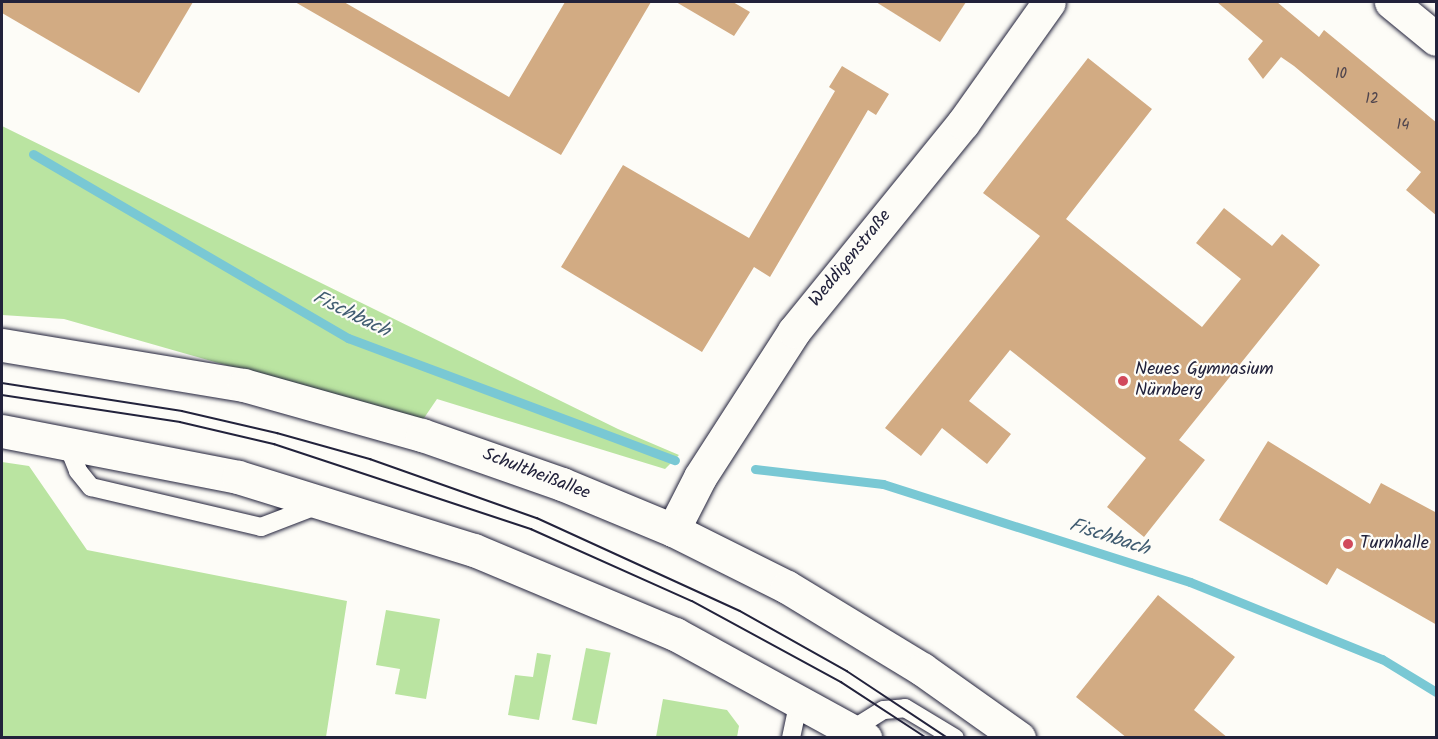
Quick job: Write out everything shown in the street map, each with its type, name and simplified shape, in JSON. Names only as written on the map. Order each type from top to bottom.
[{"type":"main road","name":"Weddigenstraße","points":[[673,530],[700,477],[794,332],[963,123],[1049,2]]},
{"type":"main road","points":[[1391,2],[1437,39]]},
{"type":"main road","name":"Schultheißallee","points":[[2,345],[202,375],[353,414],[499,461],[673,530],[847,621],[1019,738]]},
{"type":"main road","points":[[2,431],[66,441],[217,472],[328,501],[569,587],[675,634],[799,699],[856,735]]},
{"type":"lane","points":[[66,441],[78,471],[92,487],[261,527],[328,501]]},
{"type":"lane","points":[[791,738],[799,699]]},
{"type":"lane","points":[[856,735],[884,710],[905,708],[955,738]]},
{"type":"green space","points":[[2,126],[618,429],[679,455],[665,469],[437,399],[422,421],[64,319],[2,315]]},
{"type":"green space","points":[[2,462],[29,466],[87,550],[347,601],[326,737],[2,737]]},
{"type":"green space","points":[[386,610],[440,619],[426,699],[395,694],[400,669],[376,665]]},
{"type":"green space","points":[[586,648],[611,653],[597,724],[572,720]]},
{"type":"green space","points":[[537,653],[551,655],[539,720],[508,715],[515,675],[533,677]]},
{"type":"green space","points":[[663,699],[727,710],[739,726],[737,737],[656,737]]},
{"type":"building","points":[[2,2],[193,2],[139,93],[2,13]]},
{"type":"building","points":[[295,2],[344,2],[509,97],[565,2],[651,2],[561,155]]},
{"type":"building","points":[[676,2],[733,2],[750,12],[734,36]]},
{"type":"building","points":[[876,2],[966,2],[940,42]]},
{"type":"building","points":[[1217,2],[1277,2],[1319,37],[1324,30],[1437,123],[1437,216],[1406,190],[1421,172],[1294,66],[1281,57],[1263,79],[1248,59],[1263,41]]},
{"type":"building","points":[[1088,58],[1152,109],[1066,219],[1202,327],[1241,279],[1196,243],[1224,208],[1272,246],[1282,234],[1320,265],[1179,440],[1205,460],[1144,537],[1107,507],[1146,458],[1010,350],[969,401],[1011,434],[987,464],[942,428],[921,456],[885,428],[1040,236],[983,193]]},
{"type":"building","points":[[842,66],[889,94],[876,115],[868,110],[770,277],[754,267],[702,352],[561,267],[623,165],[749,238],[835,91],[829,87]]},
{"type":"building","name":"Turnhalle","points":[[1268,441],[1370,504],[1381,483],[1437,513],[1437,625],[1337,568],[1327,585],[1219,520]]},
{"type":"building","points":[[1158,595],[1235,657],[1194,710],[1228,738],[1127,738],[1076,697]]},
{"type":"waterway","name":"Fischbach","points":[[33,154],[348,338],[675,460]]},
{"type":"waterway","name":"Fischbach","points":[[755,469],[883,484],[1190,582],[1382,659],[1436,692]]},
{"type":"tram line","points":[[2,383],[182,411],[277,433],[370,459],[537,518],[740,611],[847,671],[948,738]]},
{"type":"tram line","points":[[2,395],[180,422],[274,444],[531,529],[692,601],[841,682],[927,738]]},
{"type":"place","name":"Neues Gymnasium Nürnberg","points":[[1123,381]]},
{"type":"place","name":"Turnhalle","points":[[1348,544]]}]
